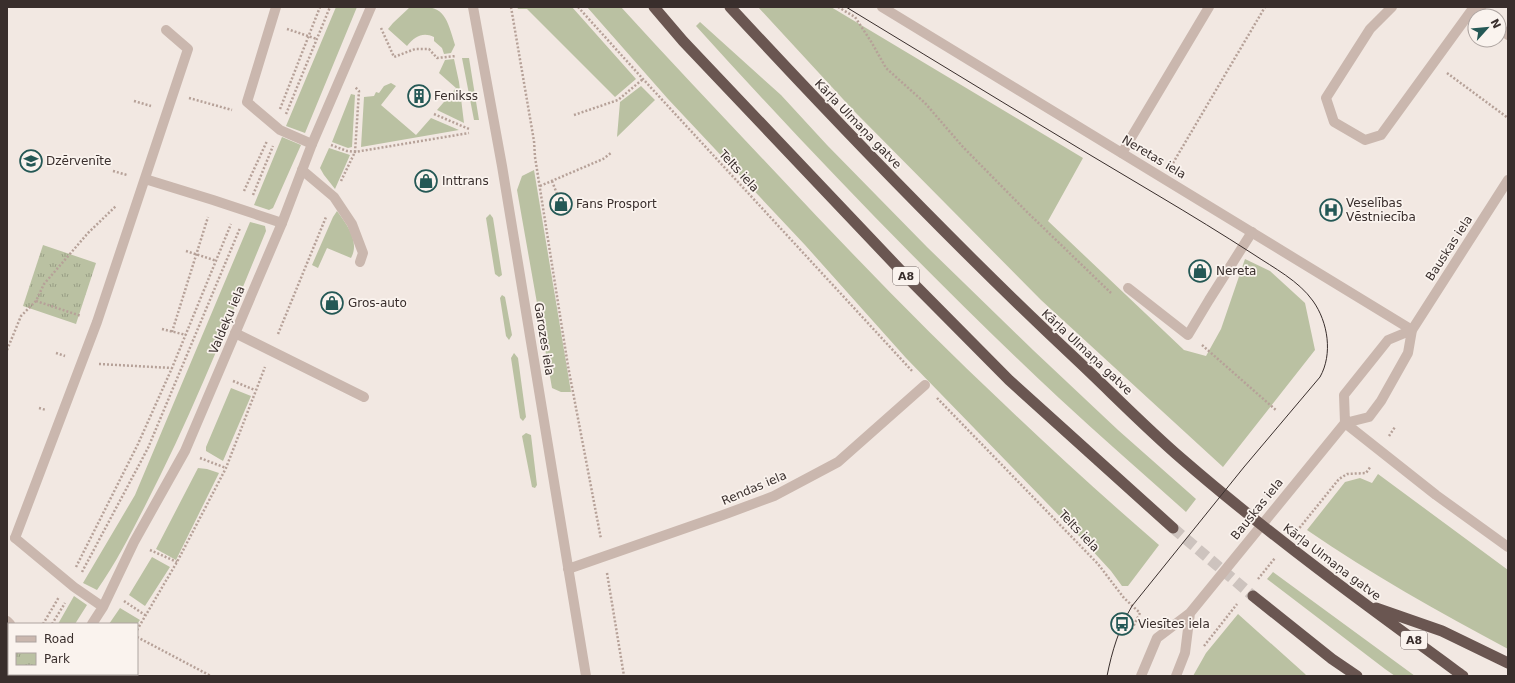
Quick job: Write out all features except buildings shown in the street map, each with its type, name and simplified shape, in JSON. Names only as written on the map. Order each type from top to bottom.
[{"type":"highway","name":"A8","points":[[654,7],[684,41],[905,275],[1009,380],[1173,528]]},
{"type":"highway","name":"Kārļa Ulmaņa gatve","points":[[730,7],[902,190],[1010,297],[1180,458],[1291,549],[1463,676]]},
{"type":"highway","points":[[1248,597],[1357,676]]},
{"type":"highway","points":[[1364,604],[1442,631],[1508,663]]},
{"type":"street","points":[[276,7],[247,102],[277,128],[313,141]]},
{"type":"street","name":"Valdeķu iela","points":[[93,623],[103,607],[134,542],[185,451],[282,223],[313,141],[371,7]]},
{"type":"street","name":"Valdeķu iela","points":[[367,17],[379,7]]},
{"type":"street","points":[[466,7],[473,11]]},
{"type":"street","name":"Neretas iela","points":[[882,7],[1412,330]]},
{"type":"street","points":[[1122,153],[1209,7]]},
{"type":"street","points":[[1392,7],[1370,29],[1326,98],[1334,122],[1365,140],[1381,135],[1475,7]]},
{"type":"street","name":"Garozes iela","points":[[473,11],[502,166],[586,676]]},
{"type":"street","points":[[103,607],[71,584],[15,538],[97,322],[188,49],[166,30]]},
{"type":"street","points":[[302,170],[334,197],[352,224],[363,253],[360,262]]},
{"type":"street","points":[[145,179],[282,223]]},
{"type":"street","name":"Bauskas iela","points":[[1141,676],[1157,638],[1190,613],[1202,596],[1345,423],[1369,417],[1408,353],[1412,330],[1508,180]]},
{"type":"street","points":[[1128,288],[1188,335],[1252,232]]},
{"type":"street","points":[[1412,330],[1388,340],[1344,395],[1345,423],[1436,494],[1508,547]]},
{"type":"street","points":[[235,333],[364,397]]},
{"type":"street","name":"Rendas iela","points":[[568,569],[774,496],[838,462],[925,385]]},
{"type":"street","name":"Bauskas iela","points":[[1176,676],[1185,653],[1190,613]]},
{"type":"path","points":[[52,623],[138,444],[217,261],[242,209],[277,128],[320,7]]},
{"type":"path","points":[[44,623],[71,584],[148,448],[242,209],[330,7]]},
{"type":"path","points":[[511,7],[534,141],[535,157],[568,366],[605,556],[624,676]]},
{"type":"path","name":"Telts iela","points":[[578,7],[822,274]]},
{"type":"path","points":[[838,7],[855,17],[886,68],[925,103],[963,147],[1026,211],[1116,298]]},
{"type":"path","points":[[1164,179],[1265,7]]},
{"type":"path","points":[[379,25],[394,57],[415,49],[429,49],[437,58],[456,56]]},
{"type":"path","points":[[574,114],[618,100],[643,79]]},
{"type":"path","points":[[173,93],[230,110],[247,102]]},
{"type":"path","points":[[313,141],[355,152],[469,131],[434,114]]},
{"type":"path","points":[[540,186],[603,160],[610,153]]},
{"type":"path","points":[[552,181],[557,194]]},
{"type":"path","points":[[172,332],[213,200]]},
{"type":"path","points":[[7,350],[21,316],[36,301],[44,284],[88,233],[117,206]]},
{"type":"path","points":[[186,251],[217,261]]},
{"type":"path","points":[[36,301],[97,322]]},
{"type":"path","points":[[162,329],[186,335]]},
{"type":"path","points":[[1188,335],[1209,350],[1277,411]]},
{"type":"path","points":[[82,363],[172,368]]},
{"type":"path","points":[[218,375],[255,390]]},
{"type":"path","points":[[1292,537],[1339,479],[1347,474],[1366,473],[1395,427]]},
{"type":"path","points":[[185,451],[226,468]]},
{"type":"path","name":"Telts iela","points":[[1018,481],[1098,564],[1124,598],[1140,613],[1132,629]]},
{"type":"path","points":[[134,542],[176,562]]},
{"type":"path","points":[[1257,580],[1277,556]]},
{"type":"path","points":[[110,592],[145,615]]},
{"type":"path","points":[[1201,650],[1227,617],[1248,597]]},
{"type":"path","points":[[138,638],[209,675],[208,676]]},
{"type":"green space","points":[[336,7],[357,7],[305,133],[286,126]]},
{"type":"green space","points":[[410,7],[430,7],[442,14],[449,26],[455,45],[451,53],[444,54],[442,48],[434,41],[434,37],[426,35],[416,37],[407,46],[388,29]]},
{"type":"green space","points":[[517,7],[572,7],[636,79],[615,97],[527,9],[518,9]]},
{"type":"green space","points":[[587,7],[621,7],[806,205],[919,321],[1044,442],[1159,545],[1128,586],[1122,586],[1111,571],[1078,535],[906,358],[805,245],[668,99]]},
{"type":"green space","points":[[758,7],[831,7],[1083,158],[1048,221],[1184,350],[1206,356],[1221,329],[1245,259],[1270,271],[1305,303],[1315,350],[1223,467],[1041,300],[854,111]]},
{"type":"green space","points":[[700,22],[781,95],[827,145],[927,247],[1033,350],[1118,430],[1196,499],[1186,512],[1059,398],[919,262],[829,169],[696,26]]},
{"type":"green space","points":[[462,58],[469,58],[479,120],[474,120]]},
{"type":"green space","points":[[454,59],[459,82],[464,123],[437,110],[456,88],[439,73],[445,60]]},
{"type":"green space","points":[[391,83],[396,86],[381,105],[416,135],[431,118],[459,130],[361,147],[364,97],[374,96],[376,92],[379,93],[384,86]]},
{"type":"green space","points":[[641,86],[655,100],[617,137],[620,102]]},
{"type":"green space","points":[[351,94],[355,95],[352,147],[348,148],[332,142]]},
{"type":"green space","points":[[282,137],[301,145],[273,208],[269,210],[254,205]]},
{"type":"green space","points":[[329,148],[350,155],[335,189],[320,168]]},
{"type":"green space","points":[[534,170],[571,392],[561,392],[552,388],[517,190],[522,176]]},
{"type":"green space","points":[[337,211],[345,222],[353,239],[354,245],[351,258],[327,248],[318,268],[312,265]]},
{"type":"green space","points":[[490,214],[493,218],[502,275],[499,277],[495,274],[486,218]]},
{"type":"green space","points":[[250,222],[265,226],[266,231],[223,335],[162,472],[122,549],[97,590],[83,583],[135,495]]},
{"type":"green space","points":[[43,245],[96,263],[76,324],[23,306]]},
{"type":"green space","points":[[502,295],[505,297],[512,335],[509,340],[506,336],[500,298]]},
{"type":"green space","points":[[514,353],[518,358],[526,417],[523,421],[520,418],[511,358]]},
{"type":"green space","points":[[231,388],[251,396],[223,461],[206,451],[206,447]]},
{"type":"green space","points":[[526,433],[531,435],[537,485],[535,488],[532,487],[522,436]]},
{"type":"green space","points":[[198,468],[219,473],[176,560],[156,549]]},
{"type":"green space","points":[[1378,474],[1508,570],[1508,649],[1406,592],[1307,530],[1345,482],[1360,478],[1372,483]]},
{"type":"green space","points":[[152,557],[170,567],[145,606],[129,595]]},
{"type":"green space","points":[[1273,572],[1415,676],[1395,676],[1385,669],[1267,579]]},
{"type":"green space","points":[[74,596],[87,605],[76,623],[59,623]]},
{"type":"green space","points":[[120,608],[140,620],[138,623],[110,623]]},
{"type":"green space","points":[[1238,614],[1307,676],[1193,676],[1206,653]]},
{"type":"tunnel","points":[[1173,528],[1253,596]]},
{"type":"tram line","points":[[846,7],[1041,126],[1195,217],[1278,270],[1301,287],[1313,301],[1322,318],[1327,338],[1327,348],[1324,368],[1320,377],[1244,467],[1132,606],[1116,640],[1107,676]]},
{"type":"place","name":"Fenikss","points":[[419,96]]},
{"type":"place","name":"Dzērvenīte","points":[[31,161]]},
{"type":"place","name":"Inttrans","points":[[426,181]]},
{"type":"place","name":"Fans Prosport","points":[[561,204]]},
{"type":"place","name":"Veselības Vēstniecība","points":[[1331,210]]},
{"type":"place","name":"Nereta","points":[[1200,271]]},
{"type":"place","name":"Gros-auto","points":[[332,303]]},
{"type":"place","name":"Viesītes iela","points":[[1122,624]]}]
